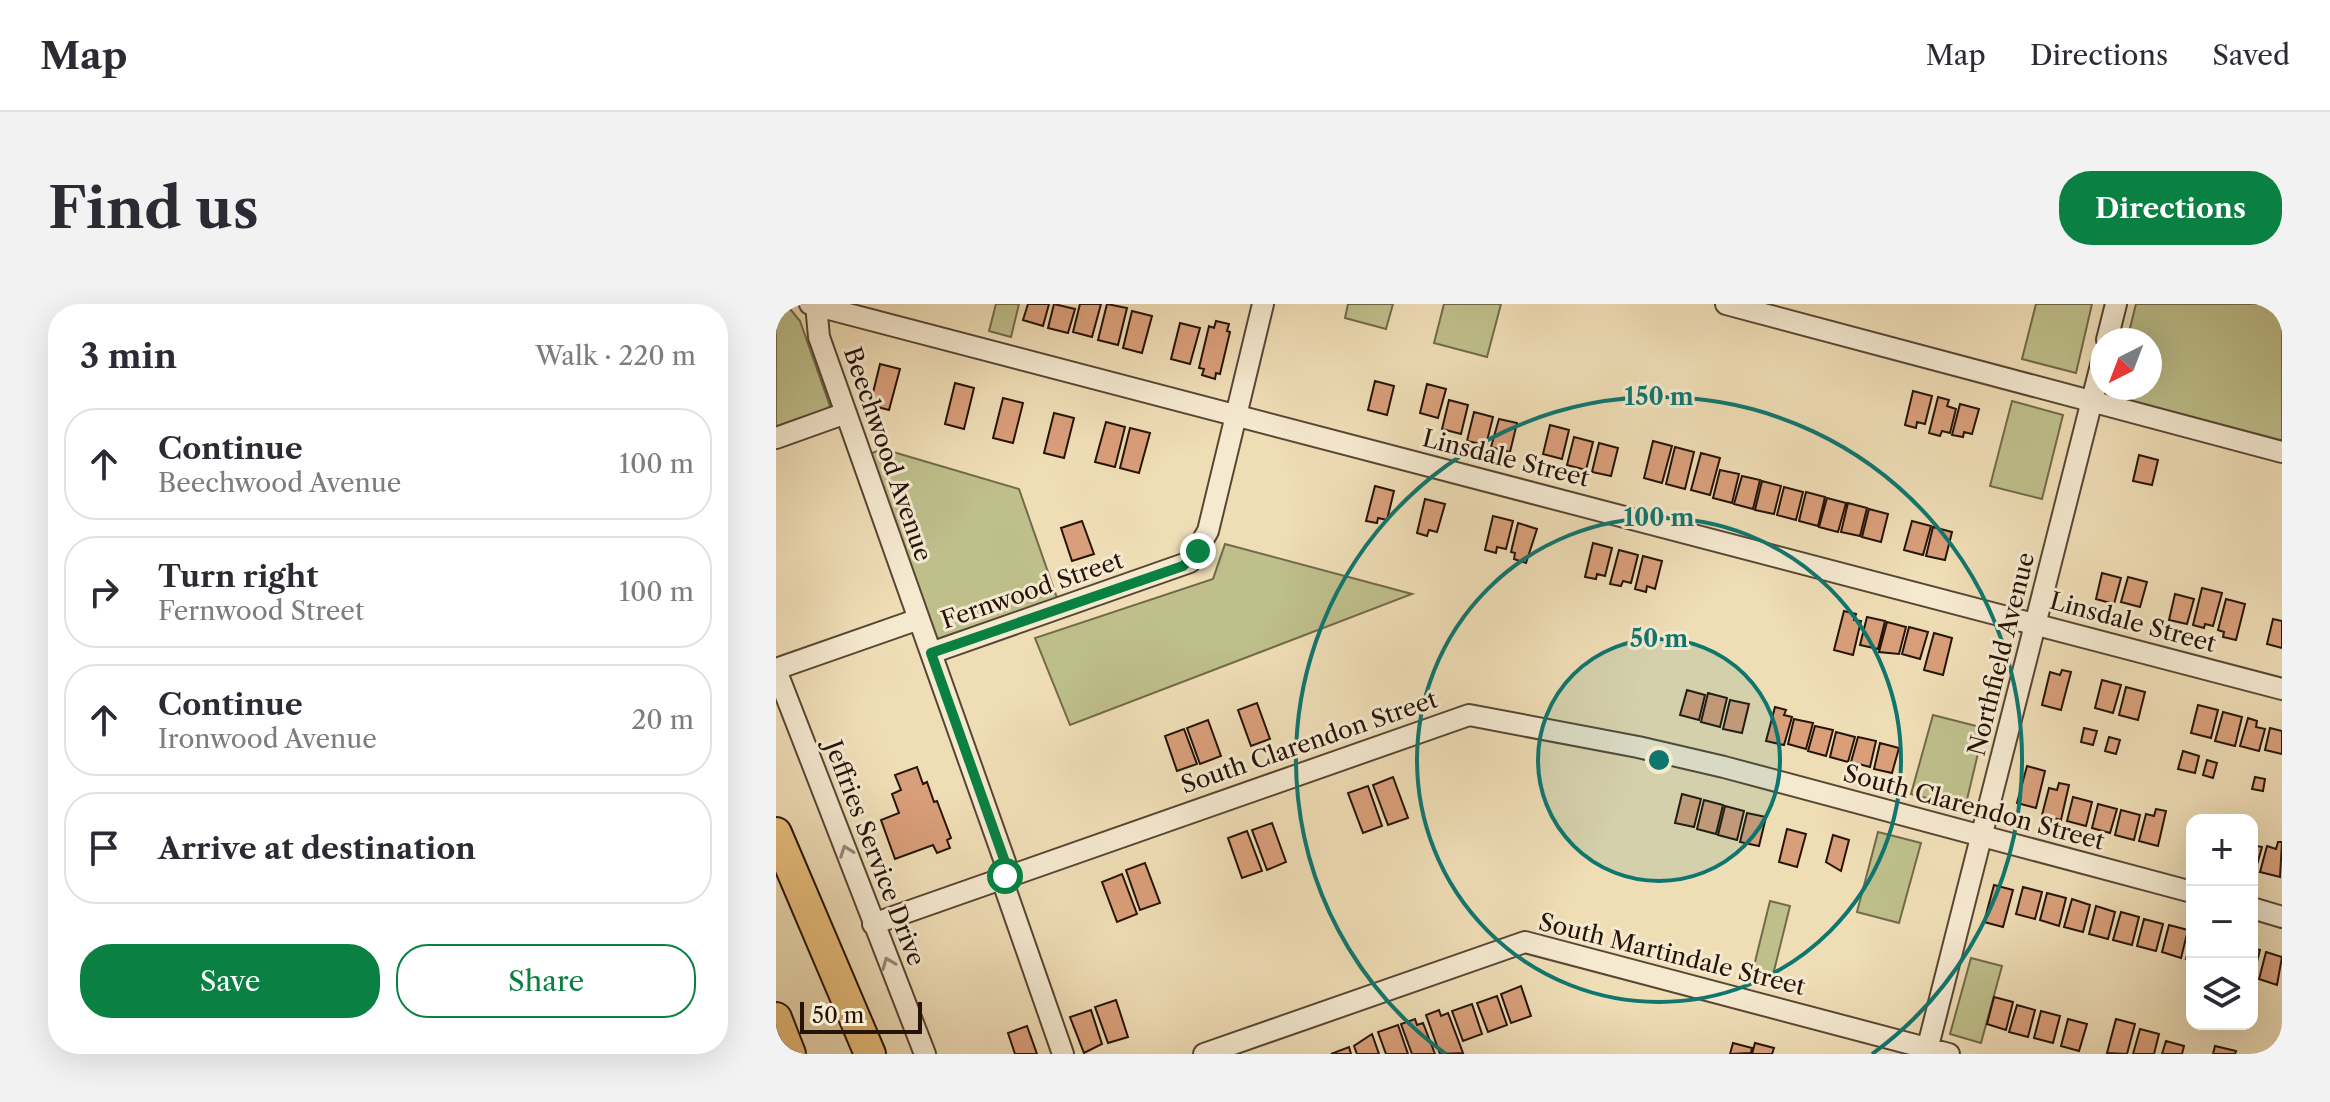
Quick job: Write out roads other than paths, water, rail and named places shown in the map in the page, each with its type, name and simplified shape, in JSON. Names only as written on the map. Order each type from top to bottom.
[{"type":"highway","points":[[776,833],[870,1054]]},
{"type":"highway","points":[[776,871],[847,1054]]},
{"type":"highway","points":[[776,1018],[790,1054]]},
{"type":"street","name":"Fernwood Street","points":[[931,653],[1190,562],[1208,531],[1263,304]]},
{"type":"street","points":[[1726,304],[2282,452]]},
{"type":"street","points":[[2110,328],[2116,304]]},
{"type":"street","name":"Linsdale Street","points":[[814,305],[2282,689]]},
{"type":"street","name":"Beechwood Avenue","points":[[814,305],[819,337],[931,653]]},
{"type":"street","name":"Northfield Avenue","points":[[1927,1051],[2092,401]]},
{"type":"street","points":[[776,438],[846,413]]},
{"type":"street","name":"Fernwood Street","points":[[776,669],[919,619]]},
{"type":"street","points":[[931,653],[1005,862],[1005,888],[1063,1054]]},
{"type":"street","name":"Jeffries Service Drive","points":[[776,669],[925,1054]]},
{"type":"street","name":"South Clarendon Street","points":[[873,924],[1469,715],[1638,747],[2186,890]]},
{"type":"street","points":[[2258,910],[2282,917]]},
{"type":"street","name":"South Martindale Street","points":[[1204,1054],[1525,942],[1927,1051],[1949,1054]]}]
